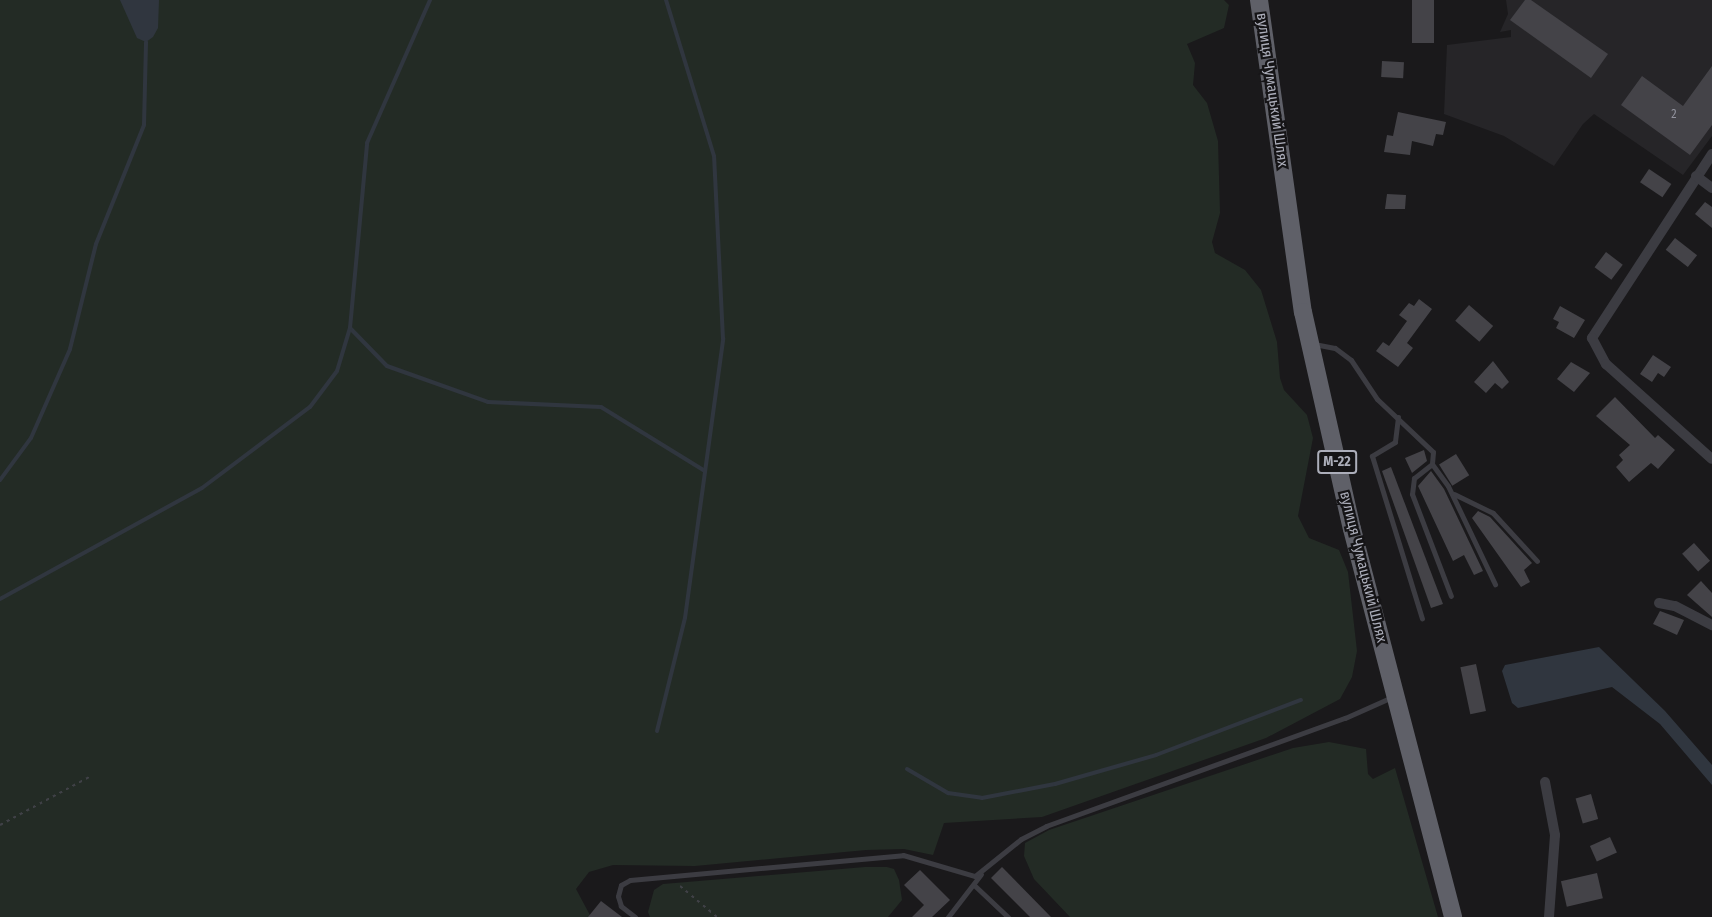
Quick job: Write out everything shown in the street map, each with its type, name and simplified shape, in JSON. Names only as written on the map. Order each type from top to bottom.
[{"type":"highway","name":"вулиця Чумацький Шлях","points":[[1259,0],[1310,343],[1396,695],[1454,917]]},
{"type":"street","points":[[1712,154],[1592,338],[1606,364],[1712,459]]},
{"type":"street","points":[[1696,176],[1712,188]]},
{"type":"street","points":[[1659,603],[1675,606],[1712,625]]},
{"type":"street","points":[[1545,782],[1555,835],[1549,917]]},
{"type":"lane","points":[[1310,343],[1335,348],[1351,360],[1377,399],[1433,452],[1432,464],[1452,494],[1495,584]]},
{"type":"lane","points":[[1398,417],[1395,442],[1372,456],[1422,619]]},
{"type":"lane","points":[[1432,464],[1414,478],[1412,494],[1451,596]]},
{"type":"lane","points":[[1452,494],[1493,513],[1538,561]]},
{"type":"lane","points":[[948,917],[981,874],[1021,839],[1046,826],[1345,718],[1396,695]]},
{"type":"lane","points":[[635,917],[619,901],[621,885],[630,880],[903,855],[913,855],[956,874],[981,874]]},
{"type":"lane","points":[[974,885],[1008,917]]},
{"type":"path","points":[[0,825],[89,777]]},
{"type":"path","points":[[669,877],[717,917]]},
{"type":"shaded area","points":[[0,0],[1224,0],[1229,5],[1224,28],[1187,44],[1195,63],[1193,85],[1207,103],[1218,141],[1220,213],[1212,242],[1215,253],[1245,270],[1261,290],[1277,342],[1280,378],[1284,390],[1307,415],[1313,438],[1298,516],[1309,538],[1339,550],[1348,572],[1357,651],[1352,677],[1340,699],[1266,738],[1042,817],[944,823],[933,855],[904,849],[866,850],[695,866],[613,865],[589,872],[576,889],[591,917],[0,917]]},
{"type":"shaded area","points":[[120,0],[159,0],[158,28],[153,37],[146,42],[137,38]]},
{"type":"shaded area","points":[[1506,0],[1712,0],[1712,136],[1683,175],[1594,114],[1583,124],[1554,166],[1504,136],[1444,114],[1447,45],[1511,37],[1511,30],[1500,32],[1508,14]]},
{"type":"shaded area","points":[[1599,647],[1665,711],[1712,765],[1712,785],[1660,724],[1612,687],[1518,708],[1512,703],[1502,671],[1505,665]]},
{"type":"shaded area","points":[[1329,742],[1366,749],[1368,774],[1373,779],[1395,768],[1438,917],[1070,917],[1034,879],[1024,856],[1025,843],[1049,830],[1293,748]]},
{"type":"shaded area","points":[[865,867],[894,869],[899,880],[902,900],[888,917],[650,917],[648,912],[654,890],[663,884]]},
{"type":"building","points":[[1412,0],[1434,0],[1434,43],[1412,43]]},
{"type":"building","points":[[1525,0],[1531,0],[1608,54],[1591,78],[1510,20]]},
{"type":"building","points":[[1382,61],[1404,62],[1403,78],[1381,77]]},
{"type":"building","points":[[1712,66],[1712,125],[1690,155],[1621,105],[1642,76],[1683,106]]},
{"type":"building","points":[[1398,112],[1446,122],[1443,135],[1436,134],[1433,146],[1412,141],[1410,155],[1384,152],[1387,135],[1393,136]]},
{"type":"building","points":[[1649,169],[1671,184],[1662,197],[1640,182]]},
{"type":"building","points":[[1387,194],[1406,195],[1405,209],[1385,209]]},
{"type":"building","points":[[1705,202],[1712,207],[1712,228],[1695,214]]},
{"type":"building","points":[[1675,238],[1697,255],[1688,267],[1666,250]]},
{"type":"building","points":[[1606,252],[1623,265],[1611,280],[1595,267]]},
{"type":"building","points":[[1419,299],[1432,309],[1407,343],[1413,348],[1398,367],[1376,351],[1383,342],[1389,346],[1407,321],[1399,315],[1409,303],[1414,306]]},
{"type":"building","points":[[1469,305],[1493,326],[1479,342],[1455,321]]},
{"type":"building","points":[[1560,306],[1585,320],[1574,338],[1556,328],[1559,322],[1553,319]]},
{"type":"building","points":[[1653,355],[1671,367],[1664,377],[1658,373],[1652,382],[1640,374]]},
{"type":"building","points":[[1493,361],[1509,382],[1502,389],[1495,383],[1486,393],[1474,382]]},
{"type":"building","points":[[1571,362],[1590,373],[1574,392],[1557,379]]},
{"type":"building","points":[[1615,397],[1655,438],[1658,435],[1675,450],[1658,469],[1651,463],[1629,482],[1616,467],[1623,460],[1619,455],[1630,445],[1596,416]]},
{"type":"building","points":[[1424,450],[1427,461],[1412,473],[1405,458]]},
{"type":"building","points":[[1456,454],[1469,475],[1452,486],[1439,465]]},
{"type":"building","points":[[1391,467],[1443,604],[1431,608],[1382,471]]},
{"type":"building","points":[[1431,471],[1444,489],[1483,571],[1474,575],[1464,555],[1453,561],[1418,486]]},
{"type":"building","points":[[1478,511],[1490,517],[1532,563],[1524,570],[1530,582],[1521,587],[1472,518]]},
{"type":"building","points":[[1694,543],[1710,561],[1698,572],[1682,554]]},
{"type":"building","points":[[1701,581],[1712,593],[1712,617],[1687,595]]},
{"type":"building","points":[[1660,611],[1684,620],[1677,635],[1653,624]]},
{"type":"building","points":[[1476,664],[1486,711],[1470,714],[1460,667]]},
{"type":"building","points":[[1591,794],[1598,819],[1583,823],[1576,798]]},
{"type":"building","points":[[1610,837],[1617,853],[1597,861],[1590,846]]},
{"type":"building","points":[[1002,867],[1051,917],[1030,917],[991,878]]},
{"type":"building","points":[[920,870],[950,900],[932,917],[912,917],[924,905],[904,885]]},
{"type":"building","points":[[1597,873],[1603,898],[1567,907],[1561,881]]},
{"type":"building","points":[[601,901],[622,917],[588,917]]},
{"type":"waterway","points":[[0,599],[202,488],[310,407],[337,371],[350,328],[367,143],[430,0]]},
{"type":"waterway","points":[[657,731],[685,618],[723,339],[714,156],[666,0]]},
{"type":"waterway","points":[[0,480],[31,438],[70,349],[96,244],[144,125],[146,42]]},
{"type":"waterway","points":[[350,328],[387,366],[488,402],[601,407],[705,471]]},
{"type":"waterway","points":[[907,769],[948,793],[982,798],[1055,784],[1156,755],[1301,700]]}]
